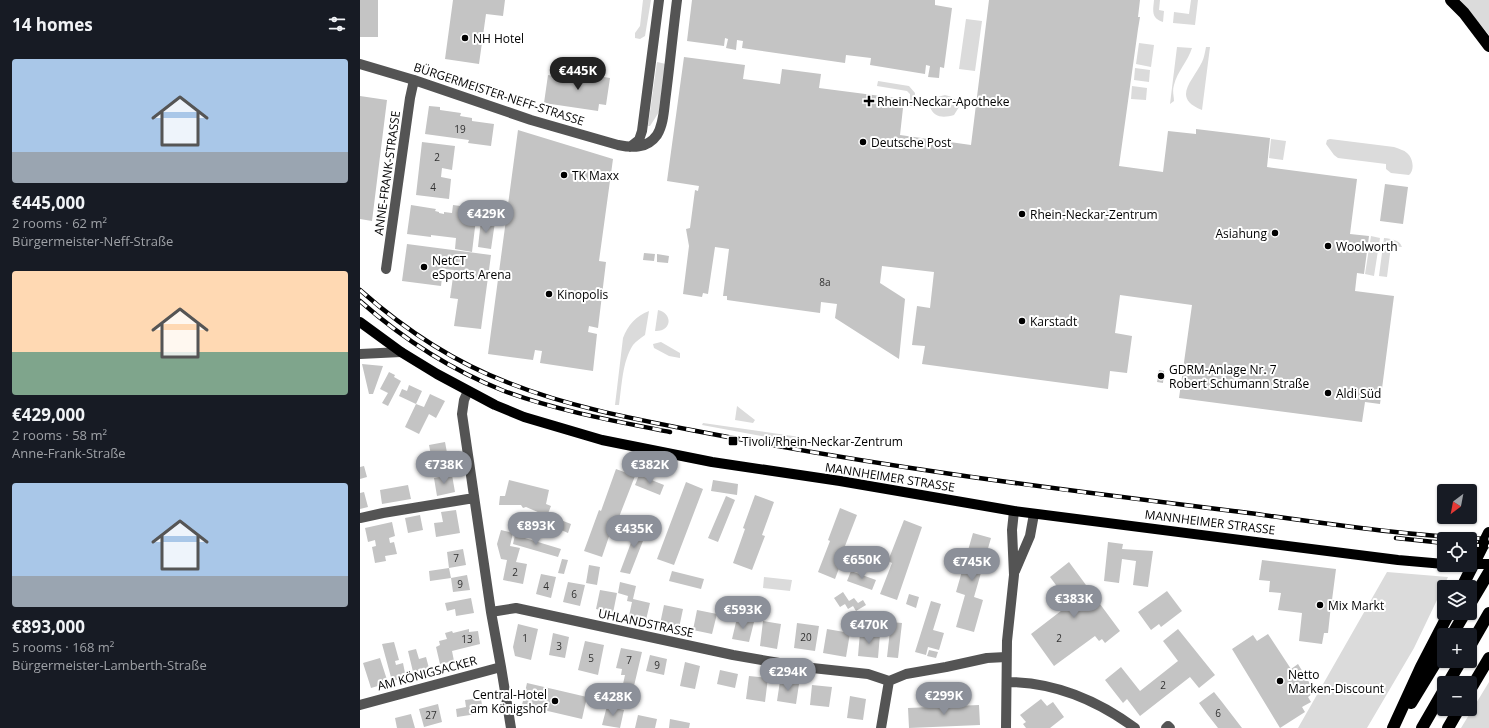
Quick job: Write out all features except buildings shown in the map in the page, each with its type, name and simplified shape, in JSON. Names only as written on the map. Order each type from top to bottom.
[{"type":"highway","points":[[1451,0],[1464,13],[1489,46]]},
{"type":"highway","points":[[1466,580],[1489,533]]},
{"type":"highway","points":[[1477,592],[1487,576]]},
{"type":"highway","points":[[1477,634],[1489,614]]},
{"type":"highway","points":[[1394,728],[1420,668],[1445,620]]},
{"type":"highway","points":[[1477,678],[1489,658]]},
{"type":"highway","points":[[1394,728],[1437,660]]},
{"type":"highway","points":[[1422,728],[1437,702]]},
{"type":"highway","points":[[1448,728],[1455,716]]},
{"type":"main road","name":"MANNHEIMER STRASSE","points":[[360,322],[401,352],[495,405],[524,418],[586,436],[712,462],[847,482],[1034,514],[1398,560],[1437,563]]},
{"type":"main road","points":[[1477,564],[1489,564]]},
{"type":"street","points":[[630,148],[638,140],[642,131],[659,0]]},
{"type":"street","points":[[630,148],[648,144],[656,136],[662,122],[671,59],[677,0]]},
{"type":"street","name":"BÜRGERMEISTER-NEFF-STRASSE","points":[[360,64],[414,80],[531,120],[630,148]]},
{"type":"street","name":"ANNE-FRANK-STRASSE","points":[[386,269],[410,98],[414,80]]},
{"type":"street","points":[[360,354],[401,352]]},
{"type":"street","points":[[468,391],[464,400],[462,414],[491,612],[502,667],[511,728]]},
{"type":"street","points":[[360,518],[474,498]]},
{"type":"street","points":[[1006,728],[1006,657],[1014,575],[1012,530],[1014,511]]},
{"type":"street","points":[[1014,575],[1030,536],[1034,514]]},
{"type":"street","name":"UHLANDSTRASSE","points":[[491,612],[516,608],[733,655],[803,667],[868,674],[889,681]]},
{"type":"street","points":[[880,728],[889,681],[906,674],[987,658],[1006,657]]},
{"type":"street","name":"AM KÖNIGSACKER","points":[[360,705],[502,667]]},
{"type":"street","points":[[1007,682],[1031,683],[1069,692],[1092,701],[1115,713],[1135,728]]},
{"type":"street","points":[[1166,728],[1168,726],[1170,728]]},
{"type":"shaded area","points":[[643,0],[651,0],[645,36],[640,39],[635,38],[635,33],[640,26]]},
{"type":"shaded area","points":[[1154,0],[1160,0],[1159,10],[1164,11],[1163,22],[1156,18],[1154,14]]},
{"type":"shaded area","points":[[1191,0],[1198,0],[1195,25],[1173,23],[1174,12],[1189,14]]},
{"type":"shaded area","points":[[1460,0],[1489,0],[1489,35]]},
{"type":"shaded area","points":[[966,19],[982,21],[975,71],[959,69]]},
{"type":"shaded area","points":[[1139,43],[1154,45],[1151,67],[1136,64]]},
{"type":"shaded area","points":[[1177,47],[1192,48],[1175,80],[1173,89],[1174,101],[1170,104]]},
{"type":"shaded area","points":[[1206,47],[1210,47],[1202,110],[1193,105],[1188,100],[1186,95],[1190,82],[1203,60]]},
{"type":"shaded area","points":[[657,62],[666,64],[659,112],[650,126],[648,126]]},
{"type":"shaded area","points":[[1135,68],[1150,70],[1149,82],[1134,80]]},
{"type":"shaded area","points":[[878,81],[909,86],[915,93],[914,106],[910,106],[910,94],[907,91],[877,86]]},
{"type":"shaded area","points":[[1132,86],[1147,88],[1146,100],[1131,99]]},
{"type":"shaded area","points":[[945,95],[954,99],[959,107],[954,115],[947,117],[937,115],[930,107],[932,102]]},
{"type":"shaded area","points":[[1271,139],[1286,141],[1283,160],[1269,158]]},
{"type":"shaded area","points":[[1330,139],[1394,147],[1404,151],[1411,158],[1413,167],[1411,173],[1409,175],[1391,173],[1386,169],[1386,164],[1338,158],[1326,144],[1327,140]]},
{"type":"shaded area","points":[[1371,236],[1380,238],[1374,276],[1365,274]]},
{"type":"shaded area","points":[[1384,238],[1399,242],[1402,247],[1391,246],[1387,277],[1379,276]]},
{"type":"shaded area","points":[[658,310],[667,315],[668,322],[664,329],[655,331]]},
{"type":"shaded area","points":[[649,311],[645,335],[633,345],[629,352],[623,374],[619,405],[615,405],[623,338],[627,329],[633,322]]},
{"type":"shaded area","points":[[661,342],[680,353],[680,358],[669,356],[654,348],[653,344]]},
{"type":"shaded area","points":[[737,406],[755,420],[753,423],[735,420]]},
{"type":"shaded area","points":[[703,423],[800,437],[799,442],[794,442],[702,425]]},
{"type":"shaded area","points":[[1387,572],[1448,577],[1447,580],[1437,580],[1437,600],[1414,648],[1367,728],[1298,728]]},
{"type":"shaded area","points":[[764,577],[792,580],[790,591],[763,588]]},
{"type":"shaded area","points":[[1489,682],[1489,728],[1461,728],[1468,716],[1477,716],[1477,702]]},
{"type":"railway","points":[[360,290],[394,318],[430,343],[449,355],[488,375],[553,398],[621,416],[857,460],[958,475],[1369,529],[1489,539]]},
{"type":"railway","points":[[360,301],[410,341],[446,363],[484,383],[524,398],[565,410],[670,432]]},
{"type":"railway","points":[[1396,538],[1437,542]]},
{"type":"railway","points":[[1477,545],[1489,546]]},
{"type":"place","name":"NH Hotel","points":[[465,38]]},
{"type":"place","name":"Rhein-Neckar-Apotheke","points":[[869,101]]},
{"type":"place","name":"Deutsche Post","points":[[863,142]]},
{"type":"place","name":"TK Maxx","points":[[564,175]]},
{"type":"place","name":"Rhein-Neckar-Zentrum","points":[[1022,214]]},
{"type":"place","name":"Asiahung","points":[[1275,233]]},
{"type":"place","name":"Woolworth","points":[[1328,246]]},
{"type":"place","name":"NetCT eSports Arena","points":[[424,267]]},
{"type":"place","name":"Kinopolis","points":[[549,294]]},
{"type":"place","name":"Karstadt","points":[[1022,321]]},
{"type":"place","name":"GDRM-Anlage Nr. 7 Robert Schumann Straße","points":[[1161,376]]},
{"type":"place","name":"Aldi Süd","points":[[1328,393]]},
{"type":"place","name":"Tivoli/Rhein-Neckar-Zentrum","points":[[733,441]]},
{"type":"place","name":"Mix Markt","points":[[1320,605]]},
{"type":"place","name":"Netto Marken-Discount","points":[[1280,681]]},
{"type":"place","name":"Central-Hotel am Königshof","points":[[555,701]]}]
